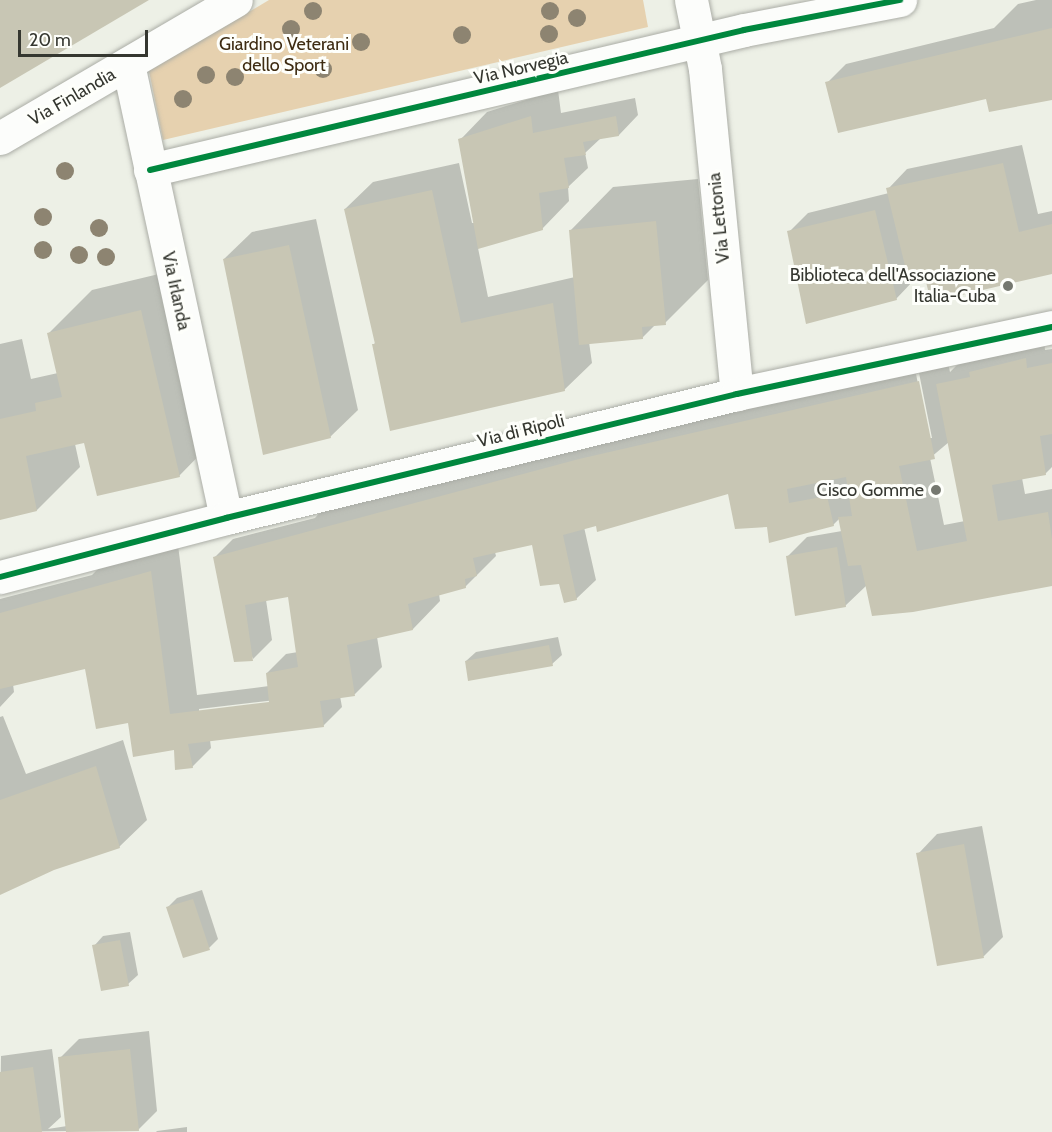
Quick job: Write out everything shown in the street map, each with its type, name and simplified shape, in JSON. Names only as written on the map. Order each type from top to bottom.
[{"type":"street","name":"Via Finlandia","points":[[0,138],[236,0]]},
{"type":"street","points":[[690,0],[700,42]]},
{"type":"street","name":"Via Norvegia","points":[[150,170],[744,30],[900,0]]},
{"type":"street","name":"Via Lettonia","points":[[700,42],[737,394]]},
{"type":"street","name":"Via Irlanda","points":[[128,64],[226,518]]},
{"type":"street","name":"Via di Ripoli","points":[[0,577],[226,518],[737,394],[1052,327]]},
{"type":"green space","name":"Giardino Veterani dello Sport","points":[[269,0],[643,0],[648,27],[163,140],[149,71]]},
{"type":"building","points":[[0,0],[149,0],[0,88]]},
{"type":"building","points":[[1052,28],[1052,100],[989,112],[986,99],[838,133],[825,82]]},
{"type":"building","points":[[531,116],[533,133],[616,116],[619,136],[583,142],[586,155],[564,158],[569,188],[539,193],[543,230],[478,249],[458,139]]},
{"type":"building","points":[[1003,163],[1019,232],[1052,224],[1052,274],[931,302],[923,270],[907,274],[886,188]]},
{"type":"building","points":[[432,190],[461,323],[553,303],[565,391],[390,431],[372,344],[375,344],[344,209]]},
{"type":"building","points":[[875,210],[897,300],[806,324],[787,231]]},
{"type":"building","points":[[656,221],[666,325],[642,327],[643,339],[579,345],[569,230]]},
{"type":"building","points":[[289,245],[331,438],[263,455],[223,259]]},
{"type":"building","points":[[141,310],[180,477],[97,496],[84,443],[26,456],[37,511],[0,520],[0,419],[36,411],[35,403],[62,397],[47,333]]},
{"type":"building","points":[[1026,358],[1027,368],[1052,363],[1052,434],[1040,436],[1046,475],[992,485],[998,521],[1048,512],[1052,539],[1052,586],[913,612],[872,616],[861,565],[848,566],[838,517],[852,516],[846,477],[787,489],[789,503],[827,496],[834,526],[769,543],[767,527],[735,529],[728,494],[597,532],[596,526],[563,535],[577,600],[564,603],[559,584],[540,586],[532,545],[473,558],[477,576],[465,579],[466,588],[408,604],[413,630],[347,645],[355,696],[320,701],[324,727],[188,744],[193,768],[175,770],[174,750],[133,757],[128,723],[96,729],[85,669],[0,689],[0,613],[151,571],[170,714],[269,702],[266,673],[298,667],[288,597],[245,605],[253,661],[234,662],[213,557],[579,459],[919,381],[935,459],[899,466],[917,551],[967,541],[936,384],[970,377],[969,372]]},
{"type":"building","points":[[837,547],[846,607],[795,616],[786,556]]},
{"type":"building","points":[[549,645],[553,666],[468,681],[465,661]]},
{"type":"building","points":[[96,766],[120,848],[54,870],[0,895],[0,800]]},
{"type":"building","points":[[964,844],[984,958],[937,966],[916,853]]},
{"type":"building","points":[[193,899],[210,950],[183,958],[166,907]]},
{"type":"building","points":[[120,940],[129,986],[101,991],[92,945]]},
{"type":"building","points":[[130,1049],[139,1131],[66,1132],[58,1057]]},
{"type":"building","points":[[33,1067],[42,1132],[0,1132],[0,1072]]},
{"type":"cycle path","points":[[150,170],[744,30],[900,0]]},
{"type":"cycle path","points":[[0,577],[226,518],[737,394],[1052,327]]},
{"type":"place","name":"Biblioteca dell'Associazione Italia-Cuba","points":[[1008,286]]},
{"type":"place","name":"Cisco Gomme","points":[[936,490]]}]
